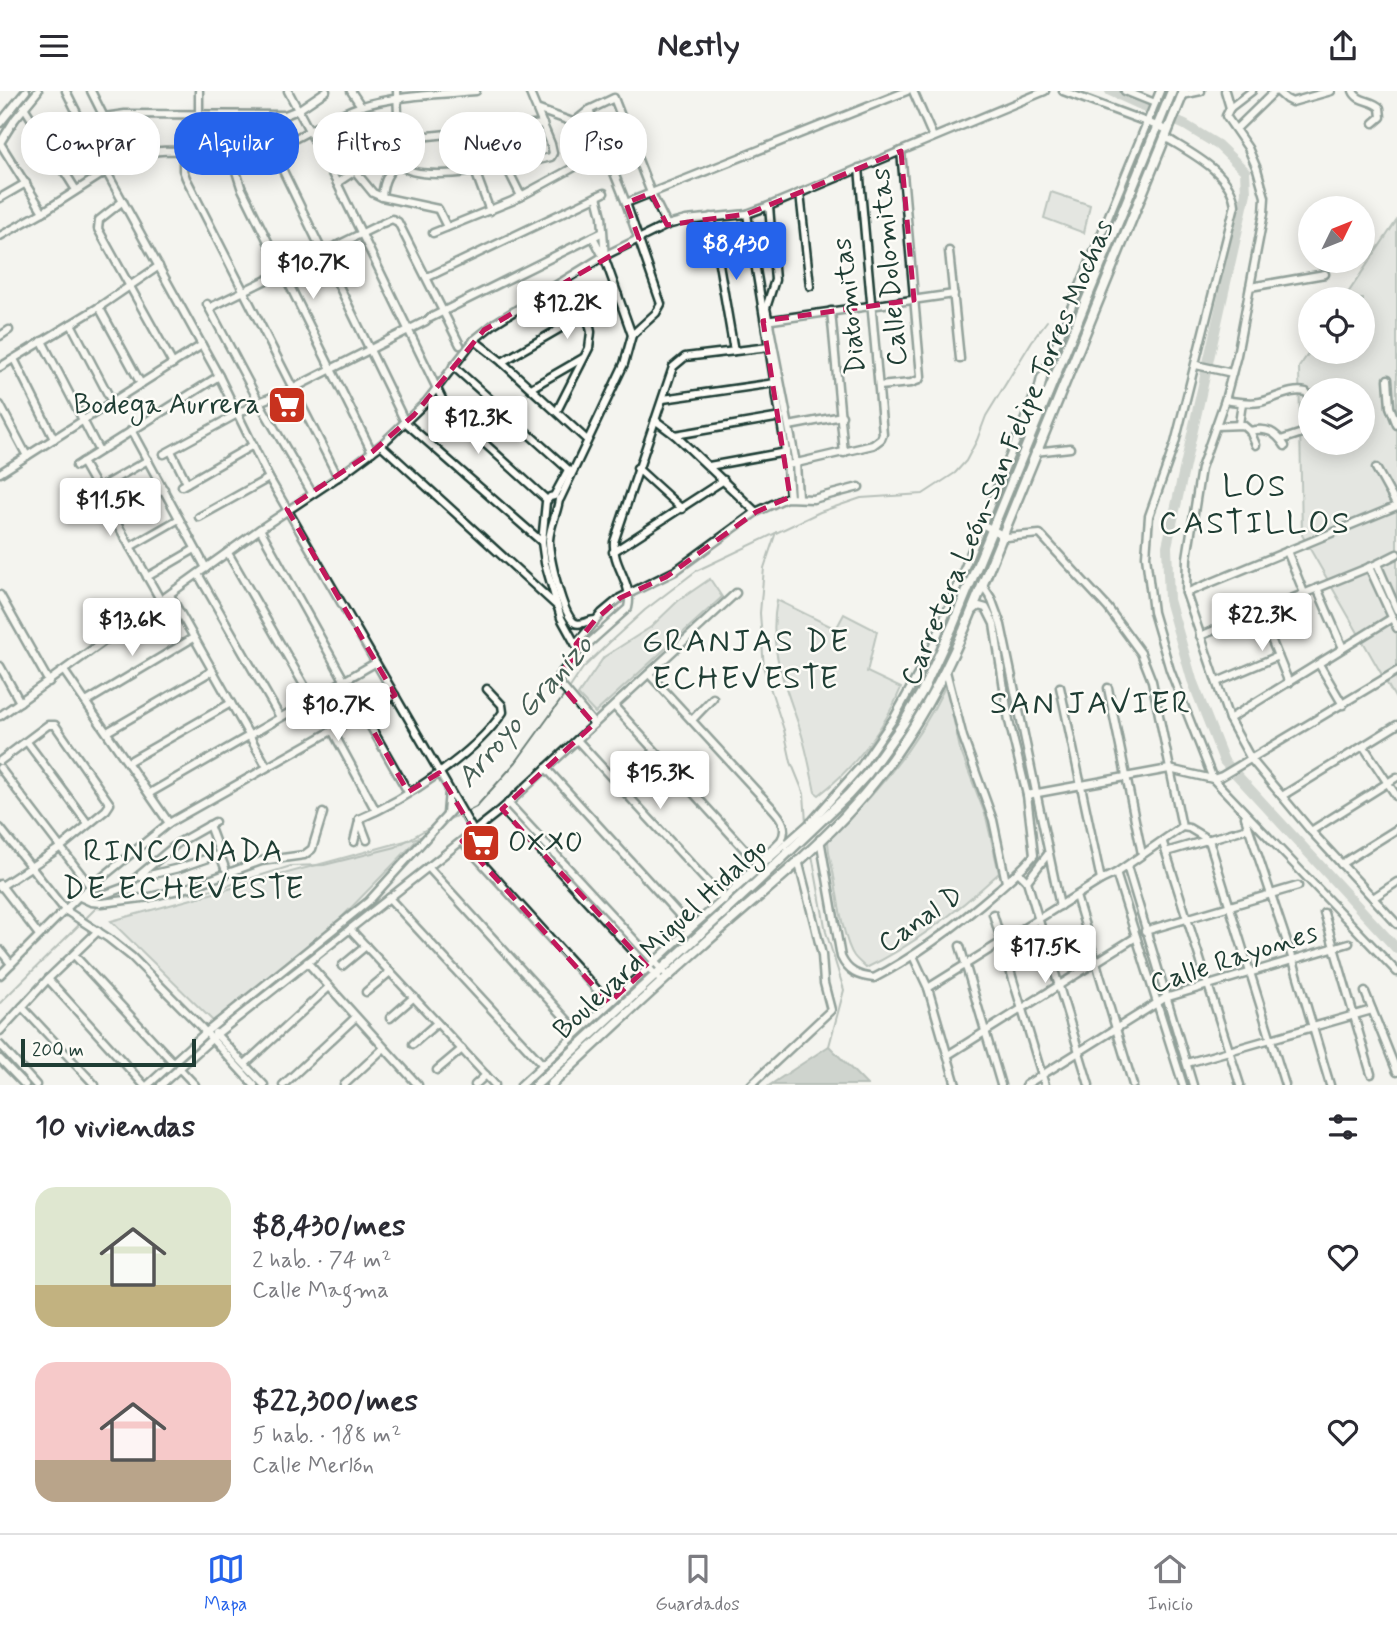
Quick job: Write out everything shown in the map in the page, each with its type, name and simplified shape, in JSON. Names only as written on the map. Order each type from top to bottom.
[{"type":"main road","points":[[1030,439],[1172,91]]},
{"type":"main road","name":"Carretera León-San Felipe Torres Mochas","points":[[818,842],[854,806],[892,759],[913,729],[946,671],[1183,93]]},
{"type":"main road","points":[[1030,439],[1031,422],[1042,378]]},
{"type":"main road","name":"Boulevard Miguel Hidalgo","points":[[551,1085],[757,877],[868,773],[903,724],[936,662],[1030,439]]},
{"type":"main road","points":[[978,535],[988,539],[994,546],[983,580]]},
{"type":"main road","name":"Boulevard Miguel Hidalgo","points":[[537,1084],[818,842]]},
{"type":"street","points":[[0,123],[26,91]]},
{"type":"street","points":[[38,91],[0,143],[43,212]]},
{"type":"street","points":[[66,91],[77,112]]},
{"type":"street","points":[[91,91],[102,112]]},
{"type":"street","points":[[198,112],[199,91]]},
{"type":"street","points":[[288,91],[451,412],[547,500]]},
{"type":"street","points":[[291,112],[326,91]]},
{"type":"street","points":[[351,91],[361,106]]},
{"type":"street","points":[[397,91],[397,112]]},
{"type":"street","points":[[299,134],[361,106],[446,92],[476,91]]},
{"type":"street","points":[[530,91],[539,110],[560,117]]},
{"type":"street","points":[[626,203],[907,91]]},
{"type":"street","points":[[0,716],[287,509],[372,452],[437,389],[474,340],[495,323],[604,257],[667,225],[747,214],[769,206],[1045,91]]},
{"type":"street","points":[[1063,91],[1159,124],[1222,178],[1232,190],[1235,212],[1199,366],[1149,516],[1146,556],[1158,634],[1213,779],[1397,972]]},
{"type":"street","points":[[1125,91],[1155,104]]},
{"type":"street","points":[[815,823],[861,766],[894,718],[930,651],[1160,91]]},
{"type":"street","points":[[1183,93],[1201,91]]},
{"type":"street","points":[[1225,91],[1230,108]]},
{"type":"street","points":[[1236,129],[1276,91],[1292,102],[1331,91]]},
{"type":"street","points":[[1353,91],[1358,98],[1376,103],[1380,108],[1381,117],[1374,123]]},
{"type":"street","points":[[1250,92],[1230,108],[1226,116],[1248,148],[1257,169],[1265,197],[1261,236],[1232,373],[1201,468],[1185,577],[1186,593],[1230,719],[1251,759],[1311,831],[1397,924]]},
{"type":"street","points":[[915,93],[933,137]]},
{"type":"street","points":[[586,112],[614,98],[651,193],[667,225]]},
{"type":"street","points":[[24,107],[76,190]]},
{"type":"street","points":[[546,133],[553,153],[546,158]]},
{"type":"street","name":"Calle Dolomitas","points":[[879,386],[912,383],[919,380],[921,372],[901,151]]},
{"type":"street","name":"Diatomitas","points":[[844,453],[873,445],[881,439],[883,426],[859,168]]},
{"type":"street","points":[[0,236],[100,175]]},
{"type":"street","points":[[108,175],[219,376],[269,478],[474,832]]},
{"type":"street","points":[[185,175],[338,477]]},
{"type":"street","points":[[237,175],[372,452]]},
{"type":"street","points":[[285,175],[405,422],[542,542]]},
{"type":"street","points":[[337,183],[349,175]]},
{"type":"street","points":[[358,175],[373,193],[382,197],[438,209],[447,227]]},
{"type":"street","points":[[382,197],[388,175]]},
{"type":"street","points":[[476,175],[490,211]]},
{"type":"street","points":[[510,175],[521,196]]},
{"type":"street","points":[[433,233],[490,211],[560,175]]},
{"type":"street","points":[[595,620],[580,624],[573,621],[566,610],[555,576],[550,540],[557,498],[624,364],[632,335],[656,313],[661,304],[614,175]]},
{"type":"street","points":[[0,198],[26,183]]},
{"type":"street","points":[[800,193],[810,286]]},
{"type":"street","points":[[428,277],[600,195],[604,257]]},
{"type":"street","points":[[123,201],[103,216],[97,225],[173,364]]},
{"type":"street","points":[[769,206],[775,280],[767,301],[766,320],[794,497]]},
{"type":"street","points":[[747,214],[796,463],[794,497]]},
{"type":"street","points":[[711,217],[734,351]]},
{"type":"street","points":[[312,493],[208,306],[243,292],[392,219],[398,222],[428,277],[460,345]]},
{"type":"street","points":[[253,445],[185,484],[167,452],[259,402],[292,389],[601,233]]},
{"type":"street","points":[[593,237],[604,257],[632,335]]},
{"type":"street","points":[[949,250],[960,359]]},
{"type":"street","points":[[0,367],[99,307],[159,266]]},
{"type":"street","points":[[1250,287],[1325,274]]},
{"type":"street","points":[[766,320],[954,294]]},
{"type":"street","points":[[502,362],[618,295]]},
{"type":"street","points":[[99,307],[141,384]]},
{"type":"street","points":[[788,465],[844,453],[831,311]]},
{"type":"street","points":[[557,411],[591,340],[587,314]]},
{"type":"street","points":[[71,324],[112,402]]},
{"type":"street","points":[[0,336],[9,330]]},
{"type":"street","points":[[474,340],[587,440]]},
{"type":"street","points":[[42,341],[99,451]]},
{"type":"street","points":[[0,473],[202,345]]},
{"type":"street","points":[[594,723],[558,679],[560,673],[579,652],[628,608],[630,593],[613,552],[617,532],[673,367],[680,360],[769,347]]},
{"type":"street","points":[[531,388],[583,358]]},
{"type":"street","points":[[14,359],[54,439]]},
{"type":"street","points":[[453,366],[570,471]]},
{"type":"street","points":[[1199,366],[1232,373]]},
{"type":"street","points":[[161,601],[97,489],[79,464],[219,376]]},
{"type":"street","points":[[1388,379],[1390,407],[1397,425]]},
{"type":"street","points":[[663,399],[775,383]]},
{"type":"street","points":[[1225,400],[1242,403],[1262,401],[1298,391]]},
{"type":"street","points":[[1239,424],[1242,403]]},
{"type":"street","points":[[0,405],[27,456]]},
{"type":"street","points":[[789,426],[842,416]]},
{"type":"street","points":[[675,435],[781,417]]},
{"type":"street","points":[[655,420],[675,435],[756,512]]},
{"type":"street","points":[[1216,426],[1239,424],[1247,427],[1256,445]]},
{"type":"street","points":[[1250,431],[1267,429],[1283,443],[1298,436]]},
{"type":"street","points":[[131,430],[206,568]]},
{"type":"street","points":[[381,445],[557,606]]},
{"type":"street","points":[[1035,452],[1070,449]]},
{"type":"street","points":[[709,466],[786,452]]},
{"type":"street","points":[[97,489],[148,460]]},
{"type":"street","points":[[638,468],[682,509]]},
{"type":"street","points":[[1186,593],[1397,506],[1377,468]]},
{"type":"street","points":[[199,517],[269,478]]},
{"type":"street","points":[[613,552],[724,480]]},
{"type":"street","points":[[576,644],[612,603],[675,571],[756,512],[794,497],[813,499],[859,487]]},
{"type":"street","points":[[114,518],[163,489]]},
{"type":"street","points":[[547,500],[557,498]]},
{"type":"street","points":[[547,500],[542,542],[545,563],[561,618],[579,652]]},
{"type":"street","points":[[130,547],[179,519]]},
{"type":"street","points":[[982,524],[1002,536],[1040,534],[1125,628],[1150,672],[1182,827]]},
{"type":"street","points":[[260,529],[344,680]]},
{"type":"street","points":[[147,577],[195,548]]},
{"type":"street","points":[[1287,551],[1304,593]]},
{"type":"street","points":[[228,553],[312,699]]},
{"type":"street","points":[[1200,636],[1397,554]]},
{"type":"street","points":[[1377,564],[1397,610]]},
{"type":"street","points":[[1368,567],[1397,628]]},
{"type":"street","points":[[198,574],[280,717]]},
{"type":"street","points":[[983,580],[1001,625],[1031,795]]},
{"type":"street","points":[[1317,588],[1343,648]]},
{"type":"street","points":[[48,979],[146,1085],[502,809],[736,593]]},
{"type":"street","points":[[0,595],[49,682]]},
{"type":"street","points":[[170,595],[267,767]]},
{"type":"street","points":[[970,614],[976,608],[983,607],[993,618],[1009,721],[1048,854],[1060,907]]},
{"type":"street","points":[[1260,612],[1289,683]]},
{"type":"street","points":[[1230,719],[1392,618]]},
{"type":"street","points":[[86,702],[193,638]]},
{"type":"street","points":[[1217,683],[1278,656]]},
{"type":"street","points":[[150,793],[375,663]]},
{"type":"street","points":[[1319,664],[1343,705]]},
{"type":"street","points":[[0,666],[20,702]]},
{"type":"street","points":[[64,671],[169,823]]},
{"type":"street","points":[[107,731],[212,671]]},
{"type":"street","points":[[946,671],[962,737],[993,820],[1006,883]]},
{"type":"street","points":[[1031,795],[1169,769],[1213,779],[1222,776],[1397,671]]},
{"type":"street","points":[[649,674],[774,810],[785,828],[781,840],[740,881],[733,892]]},
{"type":"street","points":[[1060,687],[1101,880]]},
{"type":"street","points":[[1108,688],[1142,854]]},
{"type":"street","points":[[354,842],[359,820],[439,773],[478,740],[503,712],[502,705],[487,689]]},
{"type":"street","points":[[0,975],[90,886],[169,823],[395,695]]},
{"type":"street","points":[[692,720],[713,698]]},
{"type":"street","points":[[128,762],[231,703]]},
{"type":"street","points":[[614,706],[757,863]]},
{"type":"street","points":[[363,713],[408,792]]},
{"type":"street","points":[[0,761],[52,724],[58,727],[110,804],[61,847],[0,886],[39,935]]},
{"type":"street","points":[[1282,796],[1397,725]]},
{"type":"street","points":[[332,730],[375,810]]},
{"type":"street","points":[[577,740],[724,900]]},
{"type":"street","points":[[26,742],[88,824]]},
{"type":"street","points":[[1364,747],[1397,797]]},
{"type":"street","points":[[0,768],[90,886]]},
{"type":"street","points":[[545,768],[691,927]]},
{"type":"street","points":[[1311,831],[1397,777]]},
{"type":"street","points":[[446,816],[449,789]]},
{"type":"street","name":"Canal D","points":[[818,842],[838,945],[845,965],[855,974],[874,978],[914,955],[1006,883],[1034,855],[1031,795]]},
{"type":"street","points":[[508,803],[655,961],[662,975]]},
{"type":"street","points":[[161,1085],[211,1034],[369,901],[446,816],[459,807]]},
{"type":"street","points":[[502,809],[648,967],[662,975]]},
{"type":"street","points":[[79,897],[102,903],[150,897],[190,887],[261,861],[304,855],[312,849],[323,813]]},
{"type":"street","points":[[1244,813],[1331,1085]]},
{"type":"street","points":[[359,820],[368,840]]},
{"type":"street","points":[[79,897],[120,890],[178,843],[212,824],[225,867]]},
{"type":"street","points":[[928,988],[1116,873],[1163,843],[1182,827],[1189,828],[1209,840],[1285,1085]]},
{"type":"street","points":[[0,828],[65,910],[132,957],[264,1085]]},
{"type":"street","points":[[1166,852],[1248,828]]},
{"type":"street","points":[[1341,864],[1397,829]]},
{"type":"street","points":[[462,841],[609,1003]]},
{"type":"street","points":[[1163,843],[1240,1085]]},
{"type":"street","points":[[138,877],[220,854]]},
{"type":"street","points":[[1027,881],[1048,854]]},
{"type":"street","points":[[751,1085],[831,1010],[801,859]]},
{"type":"street","points":[[154,863],[158,873]]},
{"type":"street","points":[[1127,866],[1193,1085]]},
{"type":"street","points":[[428,867],[578,1032]]},
{"type":"street","points":[[1018,872],[1027,881],[1089,1085]]},
{"type":"street","points":[[1116,873],[1183,1085]]},
{"type":"street","name":"Boulevard Miguel Hidalgo","points":[[521,1085],[691,927],[733,892],[757,877]]},
{"type":"street","points":[[1373,898],[1397,882]]},
{"type":"street","points":[[1145,931],[1298,886]]},
{"type":"street","points":[[1076,896],[1133,1085]]},
{"type":"street","points":[[389,898],[543,1065]]},
{"type":"street","points":[[1324,913],[1371,1074]]},
{"type":"street","points":[[993,914],[1045,1085]]},
{"type":"street","points":[[350,929],[495,1085]]},
{"type":"street","points":[[0,1031],[48,979],[98,931]]},
{"type":"street","points":[[948,1055],[1136,937]]},
{"type":"street","name":"Calle Rayones","points":[[1026,1085],[1165,998],[1349,943]]},
{"type":"street","points":[[342,966],[366,946]]},
{"type":"street","points":[[960,946],[1001,1085]]},
{"type":"street","points":[[0,950],[11,964]]},
{"type":"street","points":[[74,955],[173,1062]]},
{"type":"street","points":[[914,955],[928,988],[956,1085]]},
{"type":"street","points":[[307,962],[418,1085]]},
{"type":"street","points":[[366,992],[390,972]]},
{"type":"street","points":[[245,1064],[329,987]]},
{"type":"street","points":[[1364,992],[1394,1056],[1397,1072]]},
{"type":"street","points":[[390,1018],[414,997]]},
{"type":"street","points":[[22,1007],[94,1085]]},
{"type":"street","points":[[1186,1063],[1372,1010]]},
{"type":"street","points":[[283,1085],[356,1017]]},
{"type":"street","points":[[413,1044],[437,1023]]},
{"type":"street","points":[[211,1034],[254,1085]]},
{"type":"street","points":[[0,1045],[36,1085]]},
{"type":"street","points":[[344,1085],[384,1048]]},
{"type":"street","points":[[437,1070],[462,1049]]},
{"type":"street","points":[[0,1059],[25,1085]]},
{"type":"street","points":[[179,1068],[195,1085]]},
{"type":"street","points":[[475,1085],[486,1076]]},
{"type":"street","points":[[404,1085],[412,1078]]},
{"type":"highlighted area","points":[[901,151],[914,300],[763,321],[790,497],[756,512],[666,577],[620,598],[595,620],[576,644],[579,652],[555,678],[594,724],[502,809],[648,967],[609,1003],[462,841],[474,832],[439,773],[408,792],[363,713],[395,695],[287,509],[372,452],[414,415],[484,330],[639,239],[626,203],[651,193],[667,225],[747,214]]},
{"type":"shaded area","points":[[1051,192],[1090,205],[1084,233],[1044,218]]},
{"type":"shaded area","points":[[1397,220],[1397,701],[1302,535],[1301,455],[1375,455],[1375,378],[1299,378],[1301,364],[1375,364],[1375,287],[1352,287],[1361,273],[1376,273],[1376,251]]},
{"type":"shaded area","points":[[710,579],[722,597],[595,713],[578,695],[604,657],[651,627],[678,601]]},
{"type":"shaded area","points":[[777,600],[836,629],[844,614],[877,631],[867,672],[901,688],[867,747],[832,785],[819,795],[815,792],[803,740],[778,663],[774,633]]},
{"type":"shaded area","points":[[946,685],[960,749],[986,817],[999,873],[936,925],[866,968],[854,956],[847,940],[828,839],[863,805],[894,768],[922,728]]},
{"type":"shaded area","points":[[420,837],[341,918],[213,1021],[111,921]]},
{"type":"shaded area","points":[[829,1046],[867,1085],[770,1085]]},
{"type":"waterway","points":[[1110,91],[1185,125],[1218,145],[1245,171],[1246,193],[1167,546],[1169,600],[1192,680],[1224,761],[1397,949]]},
{"type":"waterway","name":"Arroyo Granizo","points":[[569,689],[583,668],[611,641],[645,610],[696,571],[820,512],[861,498],[923,494],[955,473],[966,461],[986,416],[1047,321]]},
{"type":"waterway","points":[[776,532],[764,568],[760,613],[764,669],[784,730],[791,762],[804,794],[806,822]]},
{"type":"waterway","name":"Arroyo Granizo","points":[[466,812],[476,807],[516,762],[566,693]]},
{"type":"waterway","name":"Arroyo Granizo","points":[[447,820],[461,814]]},
{"type":"waterway","name":"Arroyo Granizo","points":[[149,900],[220,888],[291,866],[324,865],[396,847],[435,824]]},
{"type":"waterway","points":[[812,855],[826,932],[844,990],[829,1046]]},
{"type":"waterway","name":"Arroyo Granizo","points":[[85,919],[98,906]]},
{"type":"waterway","name":"Arroyo Granizo","points":[[0,1003],[81,923]]},
{"type":"place","name":"Bodega Aurrera","points":[[287,405]]},
{"type":"place","name":"OXXO","points":[[481,843]]},
{"type":"district","name":"LOS CASTILLOS","points":[[1255,506]]},
{"type":"district","name":"GRANJAS DE ECHEVESTE","points":[[746,660]]},
{"type":"district","name":"SAN JAVIER","points":[[1091,704]]},
{"type":"district","name":"RINCONADA DE ECHEVESTE","points":[[184,870]]}]
